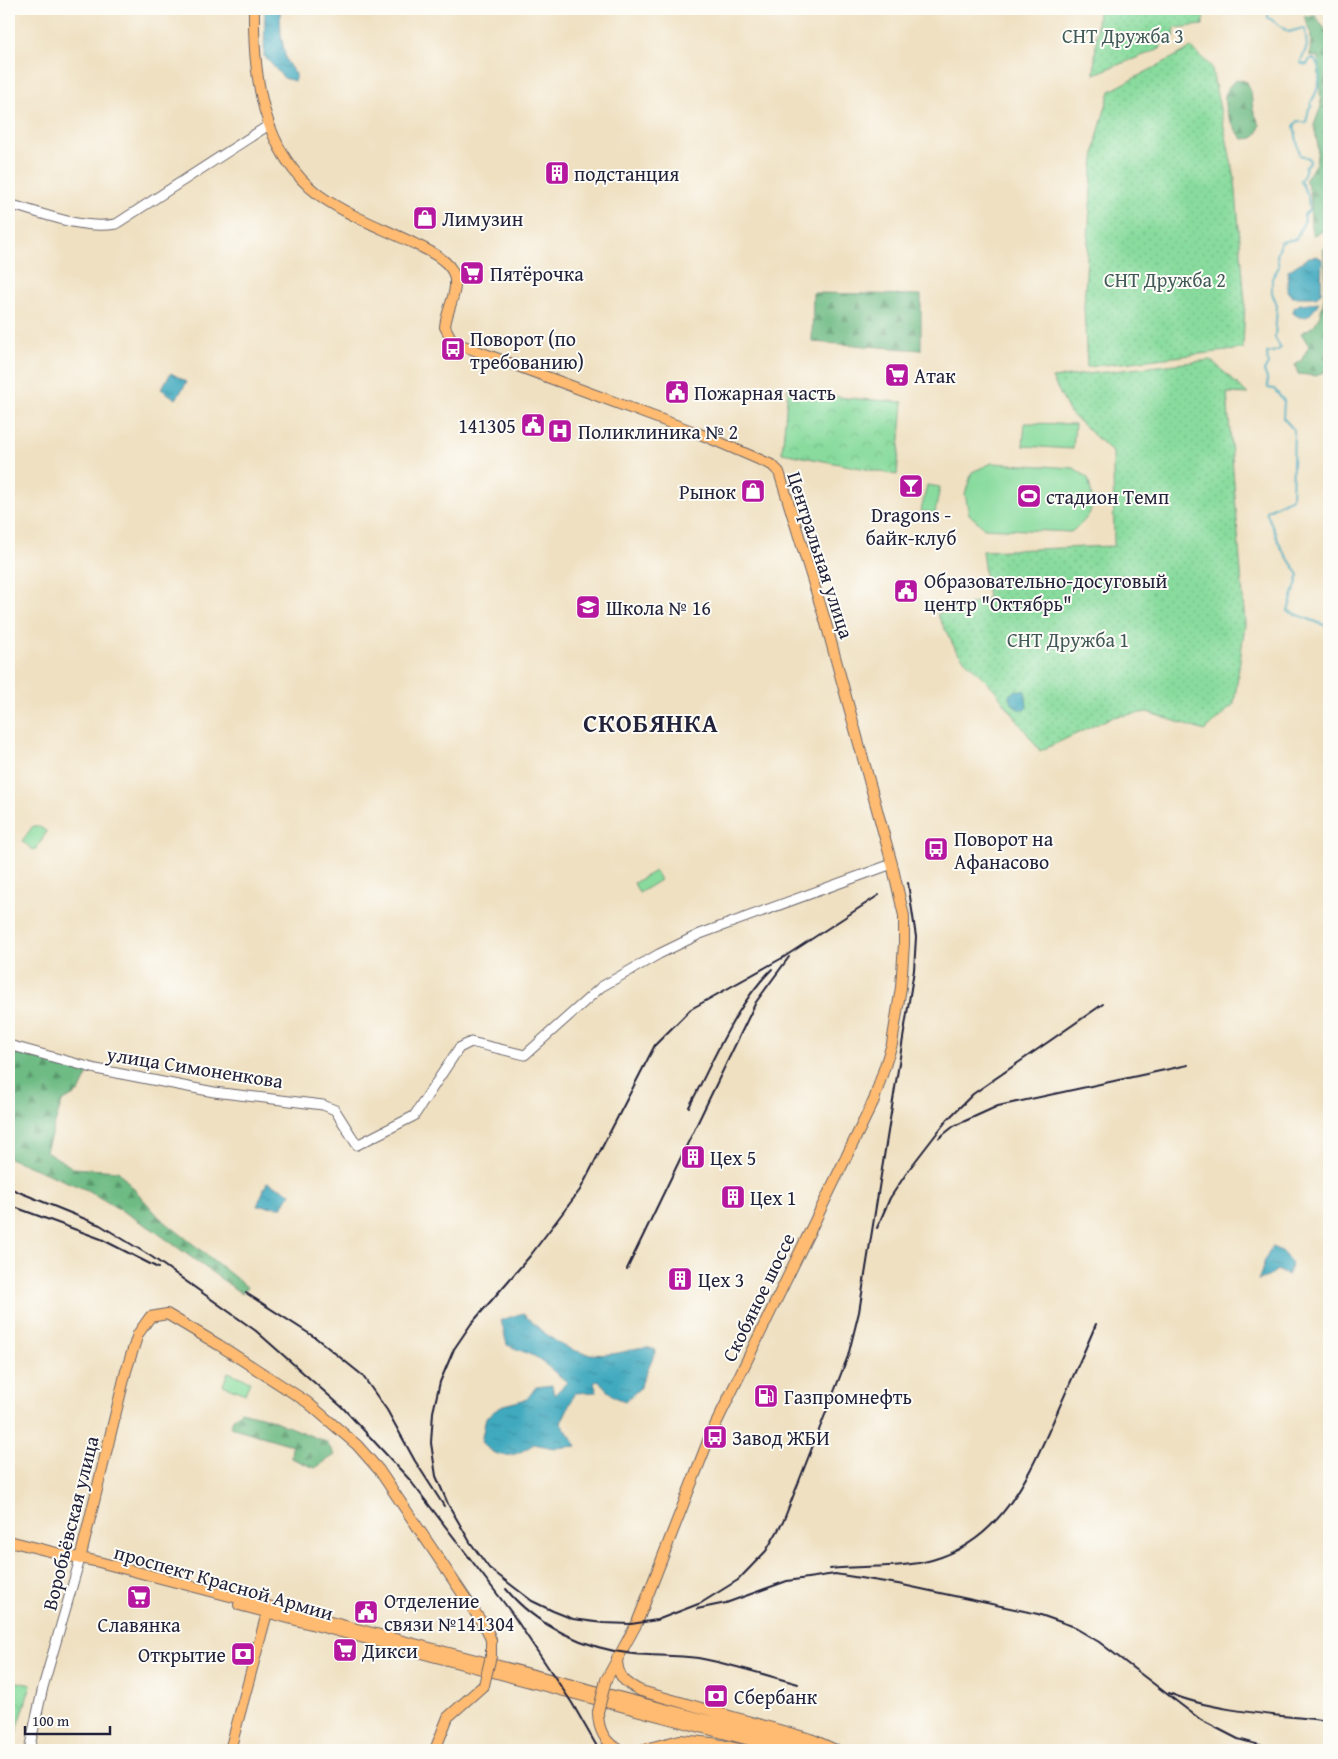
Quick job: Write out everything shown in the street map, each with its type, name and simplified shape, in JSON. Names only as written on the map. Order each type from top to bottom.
[{"type":"main road","points":[[254,9],[255,67],[269,125]]},
{"type":"main road","name":"Центральная улица","points":[[269,125],[292,167],[320,195],[351,213],[421,246],[452,269],[455,286],[445,327],[458,346],[700,434],[772,465],[779,472],[825,620],[892,864],[904,916]]},
{"type":"main road","name":"Скобяное шоссе","points":[[622,1750],[615,1748],[604,1737],[598,1722],[598,1712],[606,1680],[644,1606],[710,1436],[874,1100],[892,1044],[901,987],[904,916]]},
{"type":"main road","name":"Воробьёвская улица","points":[[80,1559],[126,1371],[143,1324],[150,1317],[166,1314],[220,1345],[307,1402],[357,1445],[379,1470],[487,1630],[491,1640],[491,1656],[481,1687],[448,1717],[435,1750]]},
{"type":"main road","name":"проспект Красной Армии","points":[[9,1540],[267,1613],[649,1710]]},
{"type":"main road","name":"проспект Красной Армии","points":[[80,1559],[104,1563],[649,1710]]},
{"type":"main road","points":[[230,1750],[267,1613]]},
{"type":"main road","points":[[618,1656],[617,1669],[620,1676],[631,1686],[811,1739],[836,1750]]},
{"type":"main road","points":[[649,1710],[788,1750]]},
{"type":"main road","points":[[649,1710],[822,1750]]},
{"type":"main road","points":[[641,1750],[666,1743],[687,1740],[743,1750]]},
{"type":"street","points":[[9,204],[87,224],[103,226],[116,224],[269,125]]},
{"type":"street","name":"улица Симоненкова","points":[[9,1045],[96,1069],[214,1092],[323,1105],[335,1110],[357,1145],[414,1116],[460,1048],[471,1042],[524,1055],[601,987],[660,954],[700,934],[892,864]]},
{"type":"street","name":"Воробьёвская улица","points":[[29,1750],[44,1687],[80,1559]]},
{"type":"green space","name":"СНТ Дружба 3","points":[[1098,9],[1204,9],[1203,25],[1175,28],[1174,37],[1164,37],[1160,49],[1094,74]]},
{"type":"green space","points":[[1315,15],[1329,35],[1329,229],[1313,235],[1310,221],[1310,194],[1305,181],[1316,163],[1318,147],[1314,125],[1321,106],[1318,57],[1310,56],[1311,32],[1304,16]]},
{"type":"green space","name":"СНТ Дружба 2","points":[[1191,48],[1211,66],[1235,179],[1245,302],[1243,349],[1087,367],[1084,307],[1092,173],[1097,138],[1110,91]]},
{"type":"green space","points":[[1238,79],[1247,82],[1251,92],[1253,110],[1260,125],[1258,132],[1253,138],[1243,139],[1232,124],[1225,108],[1226,92],[1230,85]]},
{"type":"green space","points":[[1329,246],[1329,372],[1323,372],[1317,376],[1298,374],[1295,365],[1301,361],[1309,346],[1301,333],[1315,324],[1322,308],[1325,288],[1323,249]]},
{"type":"green space","points":[[813,293],[921,295],[921,350],[812,342]]},
{"type":"green space","name":"СНТ Дружба 1","points":[[1211,360],[1248,394],[1227,393],[1245,624],[1234,704],[1205,731],[1147,712],[1112,717],[1040,751],[995,690],[957,652],[937,614],[988,598],[982,551],[1114,546],[1113,453],[1070,413],[1052,378]]},
{"type":"green space","points":[[788,388],[846,398],[903,402],[897,475],[782,453]]},
{"type":"green space","points":[[1025,423],[1075,424],[1073,449],[1023,446]]},
{"type":"green space","name":"стадион Темп","points":[[992,463],[1074,468],[1088,478],[1092,496],[1089,514],[1071,532],[984,528],[969,514],[965,494],[972,472]]},
{"type":"green space","points":[[927,485],[940,487],[935,513],[921,511]]},
{"type":"green space","points":[[33,826],[38,826],[46,831],[46,833],[36,849],[33,850],[22,841]]},
{"type":"green space","points":[[655,871],[660,880],[639,893],[634,883]]},
{"type":"green space","points":[[9,1052],[89,1071],[79,1092],[62,1102],[46,1151],[73,1168],[118,1171],[159,1217],[247,1287],[242,1294],[152,1229],[87,1190],[9,1158]]},
{"type":"green space","points":[[228,1372],[250,1381],[245,1394],[223,1385]]},
{"type":"green space","points":[[241,1411],[265,1417],[326,1442],[335,1455],[315,1468],[291,1458],[292,1445],[230,1427],[234,1417]]},
{"type":"green space","points":[[9,1680],[31,1685],[11,1750],[9,1750]]},
{"type":"water","points":[[265,9],[279,9],[286,60],[296,76],[294,81],[284,78],[264,56]]},
{"type":"water","points":[[1317,256],[1322,259],[1321,293],[1316,297],[1292,297],[1287,291],[1288,271],[1309,257]]},
{"type":"water","points":[[1319,302],[1308,316],[1302,317],[1293,313],[1294,308],[1300,304]]},
{"type":"water","points":[[171,373],[187,382],[176,399],[161,389]]},
{"type":"water","points":[[1016,690],[1025,691],[1027,707],[1024,710],[1014,706],[1011,701],[1009,695]]},
{"type":"water","points":[[267,1182],[291,1193],[282,1207],[257,1206]]},
{"type":"water","points":[[1272,1247],[1281,1251],[1292,1263],[1288,1275],[1277,1270],[1268,1277],[1258,1280],[1267,1256]]},
{"type":"water","points":[[523,1313],[554,1340],[577,1351],[589,1354],[603,1354],[641,1348],[656,1350],[639,1389],[624,1402],[612,1395],[598,1380],[594,1383],[597,1392],[575,1393],[561,1423],[577,1446],[554,1448],[534,1444],[513,1455],[500,1455],[481,1442],[486,1417],[503,1405],[527,1399],[536,1387],[552,1385],[554,1395],[567,1382],[536,1357],[507,1345],[501,1320]]},
{"type":"waterway","points":[[1273,9],[1268,13],[1268,18],[1289,32],[1305,29],[1307,46],[1300,63],[1307,65],[1310,59],[1314,59],[1320,75],[1306,123],[1298,121],[1294,126],[1300,155],[1309,158],[1310,162],[1306,166],[1300,181],[1308,195],[1309,210],[1304,215],[1305,220],[1296,239],[1281,242],[1277,256],[1279,267],[1272,278],[1272,293],[1277,305],[1275,338],[1281,348],[1267,353],[1268,364],[1264,371],[1268,388],[1274,389],[1284,401],[1283,418],[1294,430],[1292,498],[1266,511],[1281,548],[1299,575],[1288,611],[1329,627]]},
{"type":"railway","points":[[879,895],[784,957],[691,1009],[655,1045],[580,1190],[530,1256],[471,1324],[454,1349],[440,1382],[433,1412],[431,1443],[436,1476],[448,1504],[470,1542],[489,1568],[532,1601],[553,1611],[573,1619],[631,1624],[657,1620],[701,1603],[738,1580],[766,1551],[783,1522],[848,1356],[859,1312],[914,970],[916,937],[908,883]]},
{"type":"railway","points":[[627,1269],[756,1002],[789,957]]},
{"type":"railway","points":[[689,1107],[736,1017],[772,969]]},
{"type":"railway","points":[[877,1228],[890,1198],[910,1168],[947,1120],[973,1094],[1103,1004]]},
{"type":"railway","points":[[939,1138],[954,1126],[998,1106],[1188,1065]]},
{"type":"railway","points":[[9,1188],[100,1225],[152,1257],[256,1331],[343,1408],[409,1479],[511,1612],[572,1703],[599,1750]]},
{"type":"railway","points":[[9,1205],[101,1239],[158,1268]]},
{"type":"railway","points":[[246,1293],[316,1338],[362,1375],[387,1410],[415,1461],[444,1506]]},
{"type":"railway","points":[[830,1569],[920,1563],[957,1550],[978,1537],[995,1521],[1024,1482],[1096,1324]]},
{"type":"railway","points":[[697,1609],[726,1603],[787,1581],[835,1574],[898,1584],[1038,1614],[1072,1626],[1099,1642],[1201,1720],[1238,1739],[1277,1750]]},
{"type":"railway","points":[[506,1589],[518,1602],[547,1625],[564,1634],[598,1647],[633,1654],[698,1658],[735,1666],[798,1684]]},
{"type":"railway","points":[[1169,1693],[1206,1705],[1226,1709],[1329,1721]]},
{"type":"place","name":"подстанция","points":[[557,173]]},
{"type":"place","name":"Лимузин","points":[[425,218]]},
{"type":"place","name":"Пятёрочка","points":[[472,273]]},
{"type":"place","name":"Поворот (по требованию)","points":[[453,349]]},
{"type":"place","name":"Атак","points":[[897,375]]},
{"type":"place","name":"Пожарная часть","points":[[677,392]]},
{"type":"place","name":"141305","points":[[533,425]]},
{"type":"place","name":"Поликлиника № 2","points":[[560,431]]},
{"type":"place","name":"Dragons - байк-клуб","points":[[911,486]]},
{"type":"place","name":"Рынок","points":[[753,491]]},
{"type":"place","name":"стадион Темп","points":[[1029,496]]},
{"type":"place","name":"Образовательно-досуговый центр \"Октябрь\"","points":[[906,591]]},
{"type":"place","name":"Школа № 16","points":[[588,607]]},
{"type":"place","name":"Поворот на Афанасово","points":[[936,849]]},
{"type":"place","name":"Цех 5","points":[[693,1157]]},
{"type":"place","name":"Цех 1","points":[[733,1197]]},
{"type":"place","name":"Цех 3","points":[[680,1279]]},
{"type":"place","name":"Газпромнефть","points":[[766,1396]]},
{"type":"place","name":"Завод ЖБИ","points":[[715,1437]]},
{"type":"place","name":"Славянка","points":[[139,1597]]},
{"type":"place","name":"Отделение связи №141304","points":[[366,1612]]},
{"type":"place","name":"Дикси","points":[[345,1650]]},
{"type":"place","name":"Открытие","points":[[243,1654]]},
{"type":"place","name":"Сбербанк","points":[[716,1696]]},
{"type":"district","name":"СКОБЯНКА","points":[[651,723]]}]
